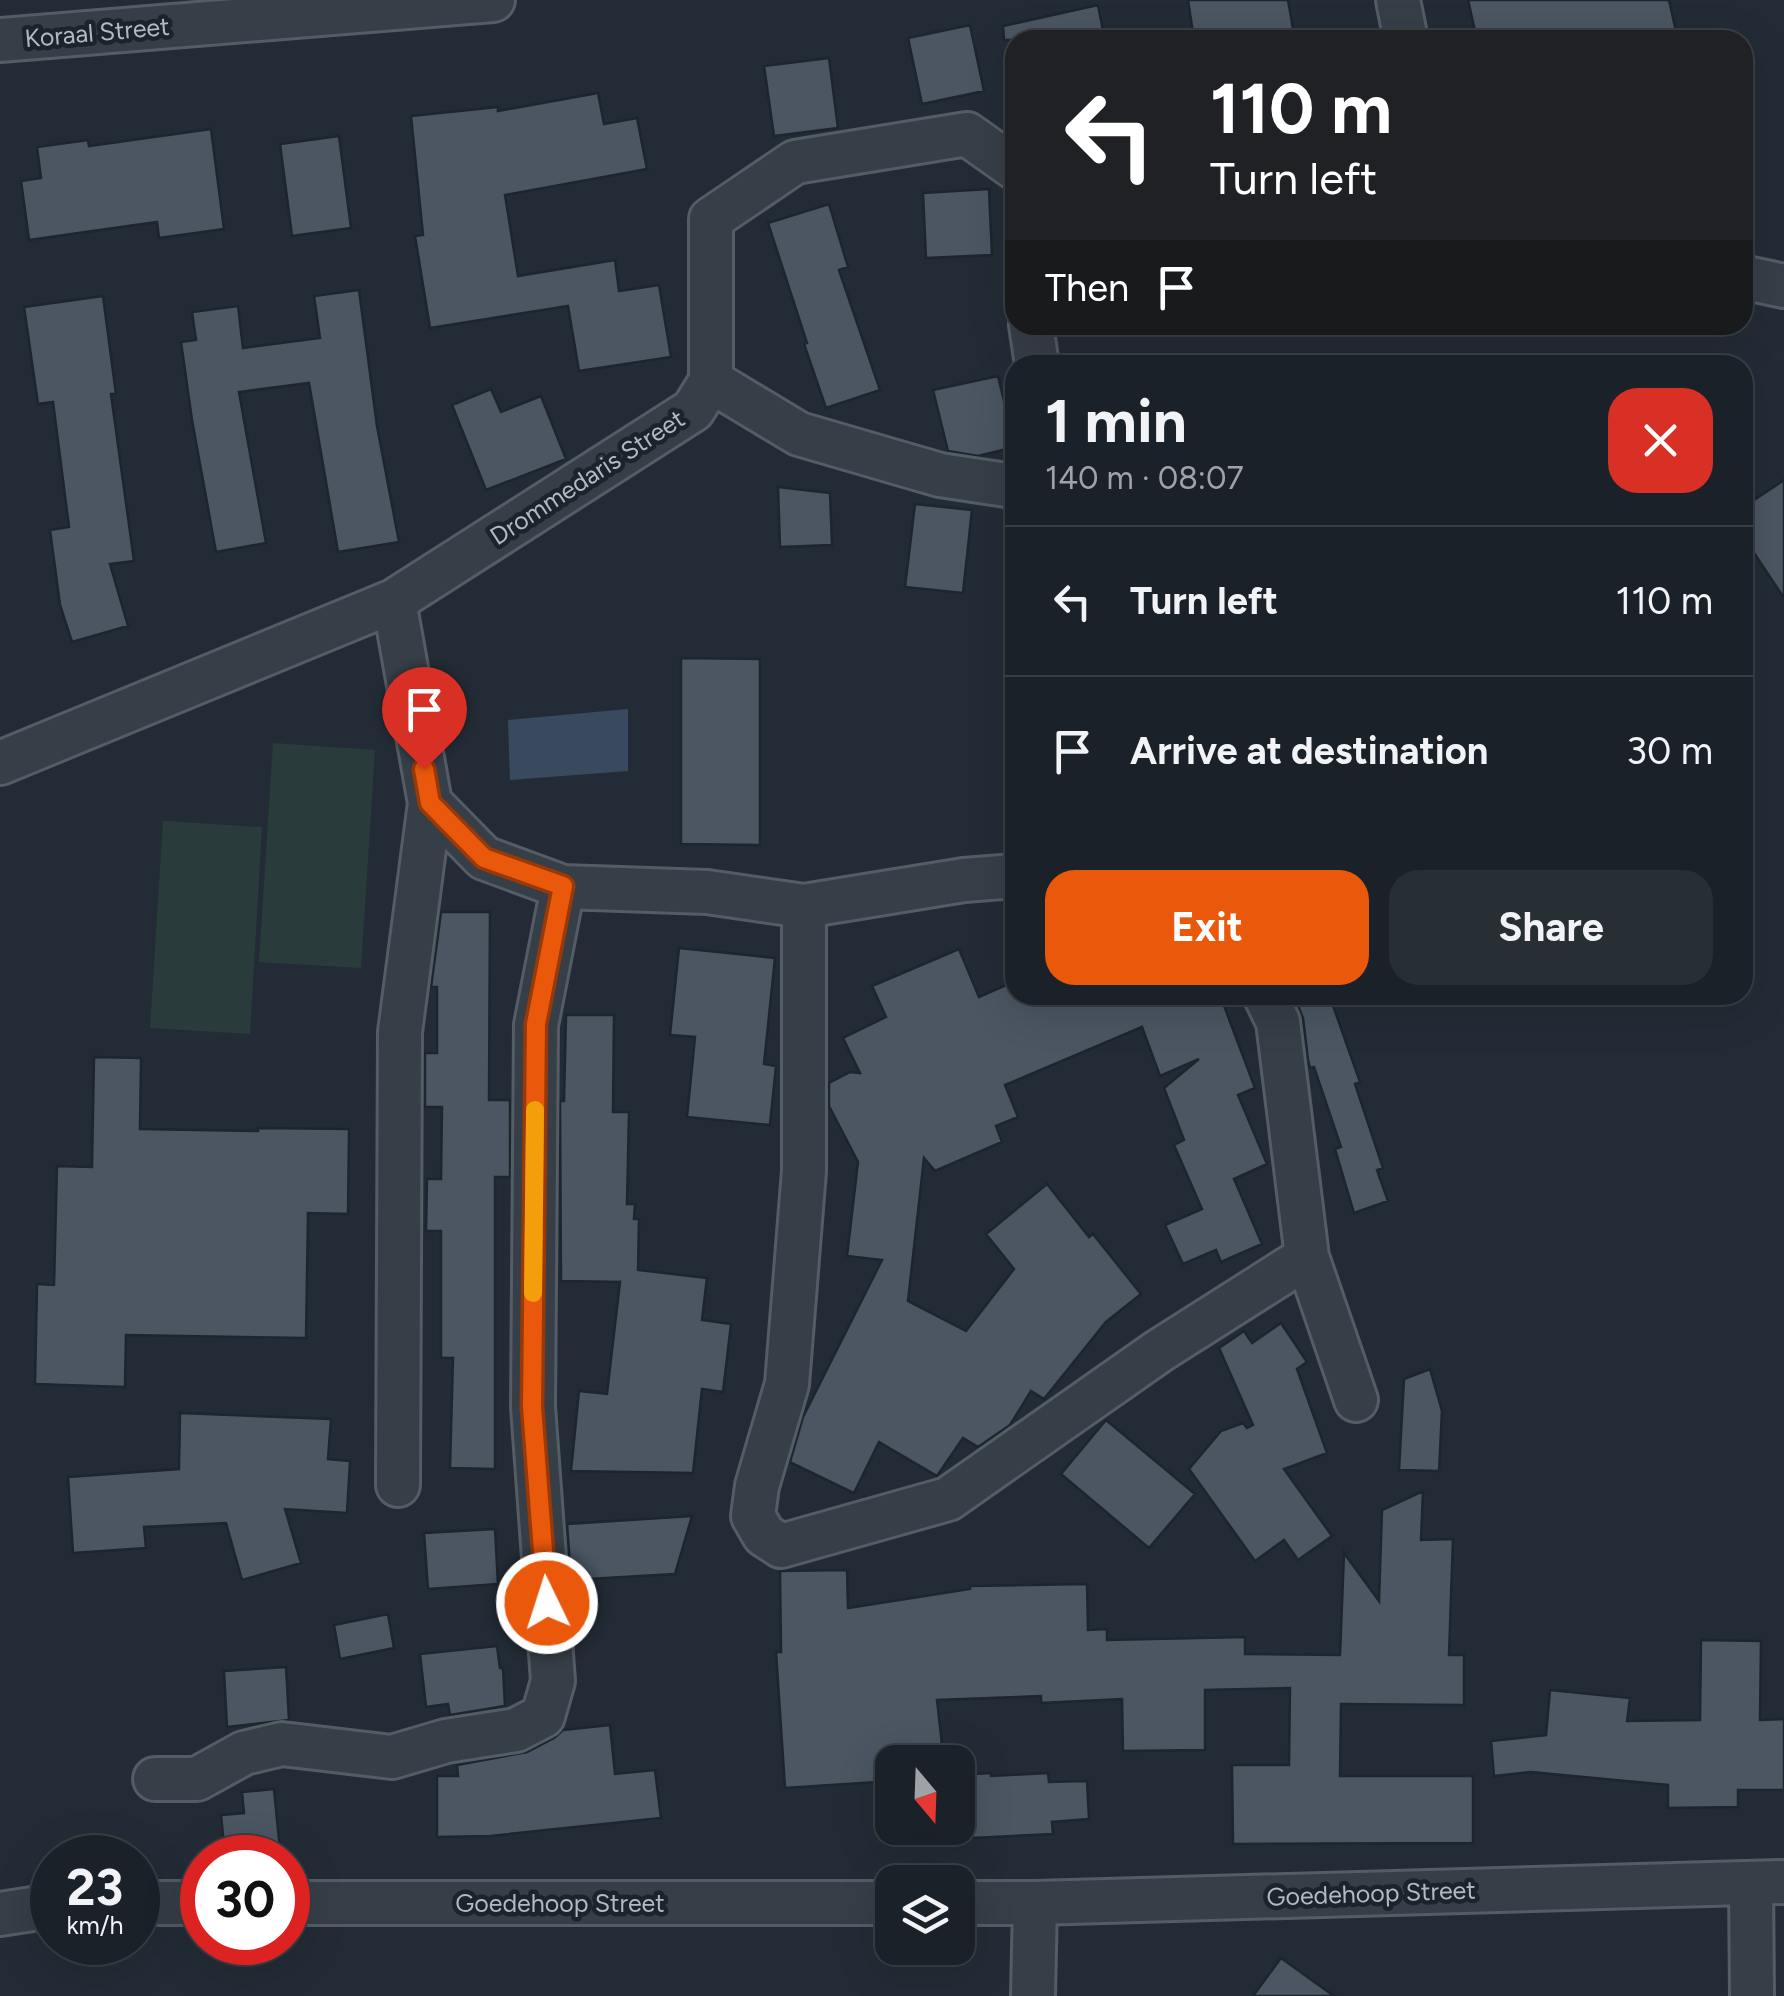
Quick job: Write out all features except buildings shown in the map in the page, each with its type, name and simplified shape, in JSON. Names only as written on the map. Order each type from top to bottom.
[{"type":"street","name":"Koraal Street","points":[[0,40],[493,0]]},
{"type":"street","points":[[1398,0],[1404,30]]},
{"type":"street","points":[[1005,161],[966,134],[794,162],[711,219],[711,380],[799,434],[940,476],[1005,485]]},
{"type":"street","points":[[1753,279],[1784,286]]},
{"type":"street","name":"Drommedaris Street","points":[[0,763],[394,602],[693,410],[711,380]]},
{"type":"street","points":[[394,602],[430,803],[400,1032],[398,1485]]},
{"type":"street","points":[[430,803],[484,858],[563,886],[707,892],[804,906],[1005,877]]},
{"type":"street","points":[[155,1779],[197,1779],[244,1753],[282,1744],[392,1756],[446,1741],[516,1730],[542,1716],[552,1681],[532,1407],[536,1024],[563,886]]},
{"type":"street","points":[[804,906],[804,1171],[787,1384],[757,1486],[753,1516],[764,1535],[780,1546],[948,1499],[1159,1351],[1307,1257]]},
{"type":"street","points":[[1270,1005],[1278,1022],[1307,1257],[1356,1400]]},
{"type":"street","points":[[1752,1996],[1768,1882]]},
{"type":"street","name":"Goedehoop Street","points":[[975,1903],[1768,1882]]},
{"type":"street","name":"Goedehoop Street","points":[[310,1903],[875,1903]]},
{"type":"street","points":[[1033,1996],[1035,1903]]},
{"type":"street","points":[[0,1914],[30,1909]]},
{"type":"green space","points":[[273,743],[375,750],[361,968],[259,962]]},
{"type":"green space","points":[[163,821],[262,827],[250,1034],[150,1028]]},
{"type":"water","points":[[628,709],[628,771],[510,780],[508,720]]},
{"type":"slow traffic","points":[[533,1293],[535,1110]]},
{"type":"route","points":[[424,769],[430,803],[484,858],[563,886],[536,1024],[532,1407],[547,1603]]}]
